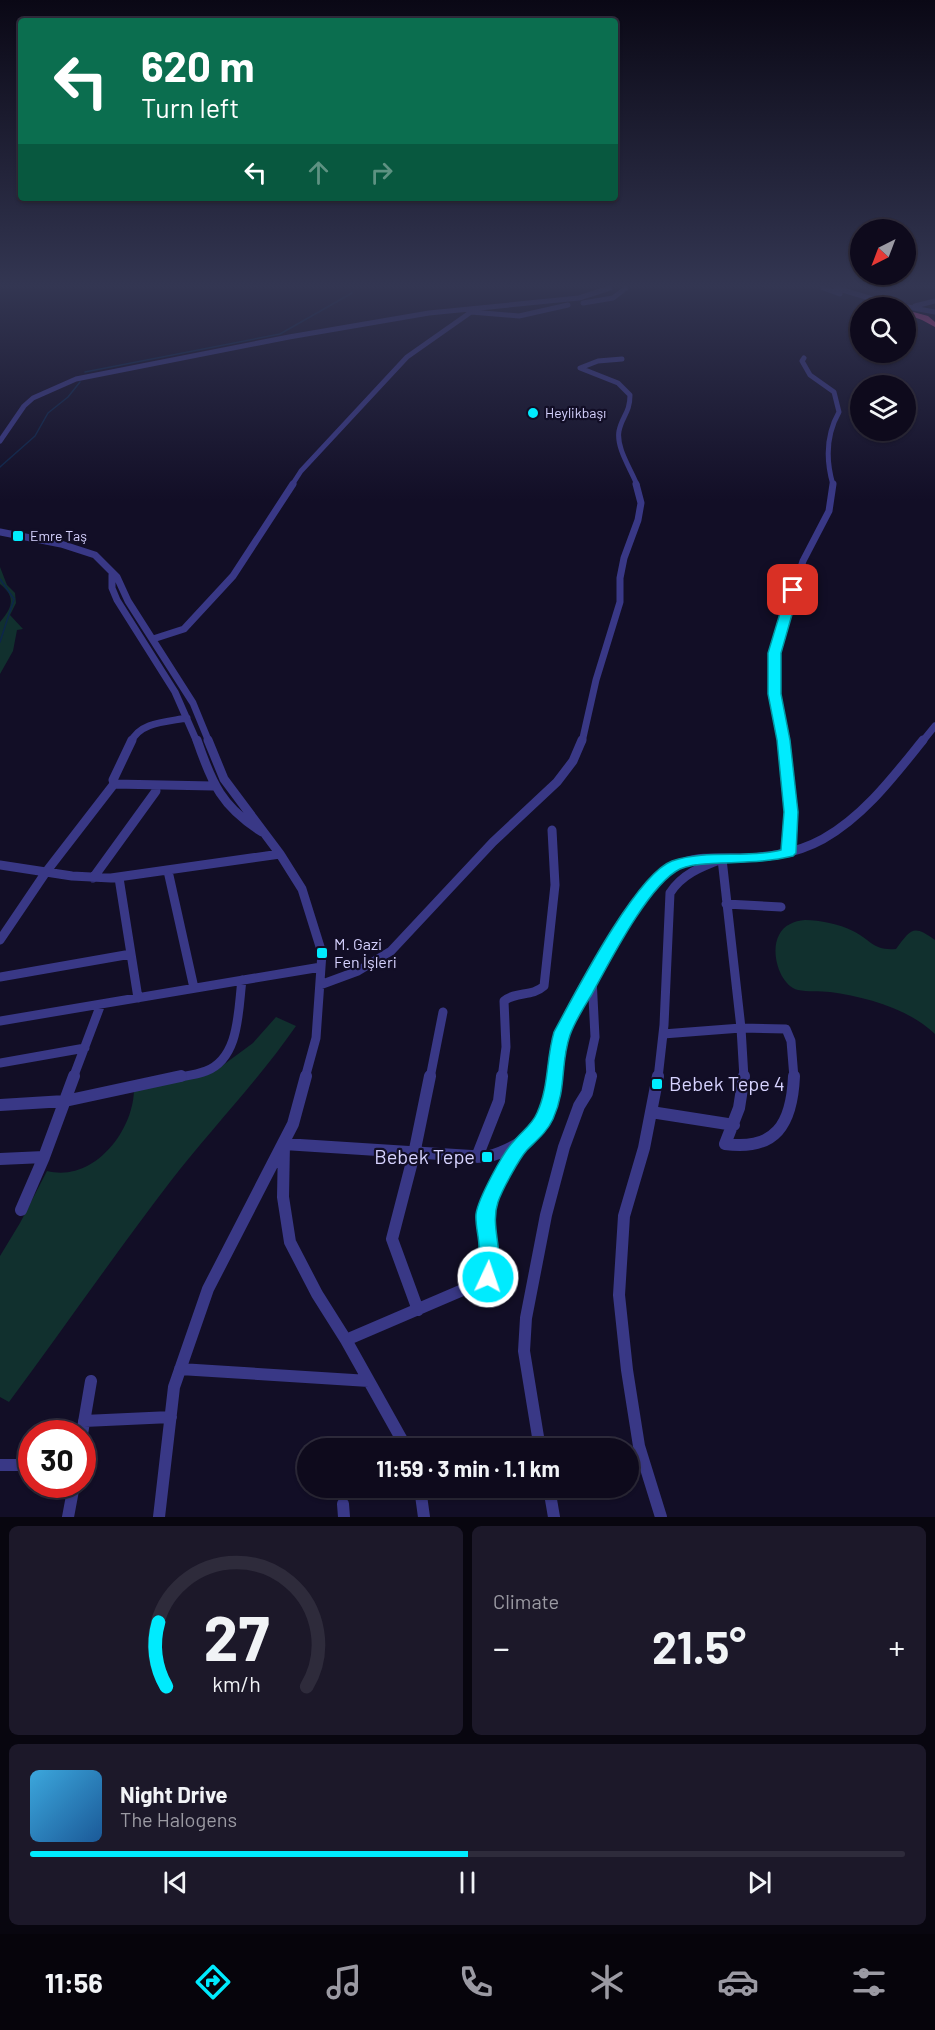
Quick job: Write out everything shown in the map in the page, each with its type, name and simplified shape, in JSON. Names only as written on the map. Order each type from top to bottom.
[{"type":"street","points":[[0,432],[18,407],[43,389],[75,377],[166,359]]},
{"type":"street","points":[[0,441],[24,406],[33,398],[76,379],[178,359]]},
{"type":"street","points":[[153,639],[184,629],[233,576],[301,471],[404,359]]},
{"type":"street","points":[[320,985],[358,971],[391,951],[493,842],[557,782],[573,761],[581,745],[596,680],[620,602],[620,578],[624,558],[638,520],[641,503],[636,483],[620,445],[620,431],[630,408],[630,395],[618,383],[580,369],[598,361],[622,359]]},
{"type":"street","points":[[788,853],[791,812],[787,763],[775,694],[774,653],[803,561],[829,511],[834,487],[827,464],[832,424],[839,412],[834,392],[810,375],[802,361],[803,359]]},
{"type":"street","points":[[0,532],[61,544],[95,555],[106,565],[112,575],[112,588],[117,600],[170,684],[187,718],[217,794],[235,815],[263,832]]},
{"type":"street","points":[[112,575],[117,577],[128,601],[193,704],[224,779],[255,818],[302,889],[322,953],[316,1038],[293,1124],[208,1289],[174,1387],[159,1517]]},
{"type":"street","points":[[0,940],[46,872],[114,784],[113,780],[136,732],[144,727],[187,718]]},
{"type":"street","points":[[284,1144],[477,1157],[506,1153],[520,1146],[531,1137],[544,1119],[552,1098],[556,1074],[556,1052],[562,1032],[622,925],[660,877],[675,865],[686,861],[774,856],[806,848],[829,835],[873,800],[935,726]]},
{"type":"street","points":[[114,784],[213,786]]},
{"type":"street","points":[[93,878],[156,791]]},
{"type":"street","points":[[477,1157],[499,1101],[506,1047],[504,1001],[510,995],[535,993],[544,986],[555,885],[552,830]]},
{"type":"street","points":[[0,865],[93,878],[119,878],[280,854]]},
{"type":"street","points":[[663,1034],[741,1028],[779,1026],[786,1029],[790,1034],[794,1070],[792,1102],[776,1132],[769,1139],[749,1146],[725,1144],[734,1125],[743,1095],[746,1060],[741,1028],[726,904],[722,859]]},
{"type":"street","points":[[662,1517],[639,1446],[627,1370],[619,1294],[624,1216],[644,1148],[663,1034],[670,893],[678,881],[700,867],[722,859]]},
{"type":"street","points":[[168,871],[194,988]]},
{"type":"street","points":[[119,878],[138,998]]},
{"type":"street","points":[[726,904],[781,907]]},
{"type":"street","points":[[0,977],[131,954]]},
{"type":"street","points":[[0,1021],[321,967]]},
{"type":"street","points":[[538,1438],[525,1351],[526,1318],[546,1215],[564,1147],[591,1078],[590,1060],[595,1037],[592,976]]},
{"type":"street","points":[[0,1105],[64,1101],[207,1071],[224,1058],[234,1038],[242,980]]},
{"type":"street","points":[[21,1210],[44,1157],[101,1004]]},
{"type":"street","points":[[418,1310],[392,1239],[414,1154],[443,1012]]},
{"type":"street","points":[[0,1063],[85,1048]]},
{"type":"street","points":[[651,1112],[734,1125]]},
{"type":"street","points":[[284,1144],[283,1197],[290,1242],[317,1294],[346,1340],[401,1438]]},
{"type":"street","points":[[346,1340],[486,1280],[489,1245],[486,1215],[489,1200],[520,1146]]},
{"type":"street","points":[[0,1159],[44,1157]]},
{"type":"street","points":[[180,1369],[369,1380]]},
{"type":"street","points":[[84,1420],[91,1381]]},
{"type":"street","points":[[96,1426],[171,1417]]},
{"type":"street","points":[[0,1465],[18,1465]]},
{"type":"street","points":[[68,1517],[72,1498]]},
{"type":"street","points":[[421,1498],[424,1517]]},
{"type":"street","points":[[551,1498],[554,1517]]},
{"type":"green space","points":[[0,567],[7,585],[15,593],[16,603],[10,615],[23,629],[17,630],[13,651],[0,674],[0,622],[8,612],[11,602],[9,593],[0,584]]},
{"type":"green space","points":[[805,920],[842,926],[877,946],[888,949],[896,949],[913,931],[922,932],[935,940],[935,1034],[912,1017],[886,1005],[843,994],[802,991],[791,987],[781,975],[778,967],[776,942],[787,926]]},
{"type":"green space","points":[[276,1017],[296,1026],[170,1182],[9,1402],[0,1397],[0,1256],[47,1171],[64,1173],[81,1169],[109,1150],[127,1120],[134,1087],[215,1071],[253,1043]]},
{"type":"waterway","points":[[85,372],[153,359]]},
{"type":"waterway","points":[[0,467],[35,436],[48,413],[68,397],[80,382]]},
{"type":"waterway","points":[[0,579],[14,599],[0,642]]},
{"type":"place","name":"Heylikbaşı","points":[[533,413]]},
{"type":"place","name":"Emre Taş","points":[[18,536]]},
{"type":"place","name":"M. Gazi Fen İşleri","points":[[322,953]]},
{"type":"place","name":"Bebek Tepe 4","points":[[657,1084]]},
{"type":"place","name":"Bebek Tepe","points":[[487,1157]]},
{"type":"route","points":[[488,1277],[489,1245],[486,1215],[489,1200],[520,1146],[531,1137],[544,1119],[552,1098],[556,1074],[556,1052],[562,1032],[622,925],[660,877],[675,865],[698,859],[774,856],[788,853],[791,812],[788,775],[775,694],[774,653],[793,590]]}]
